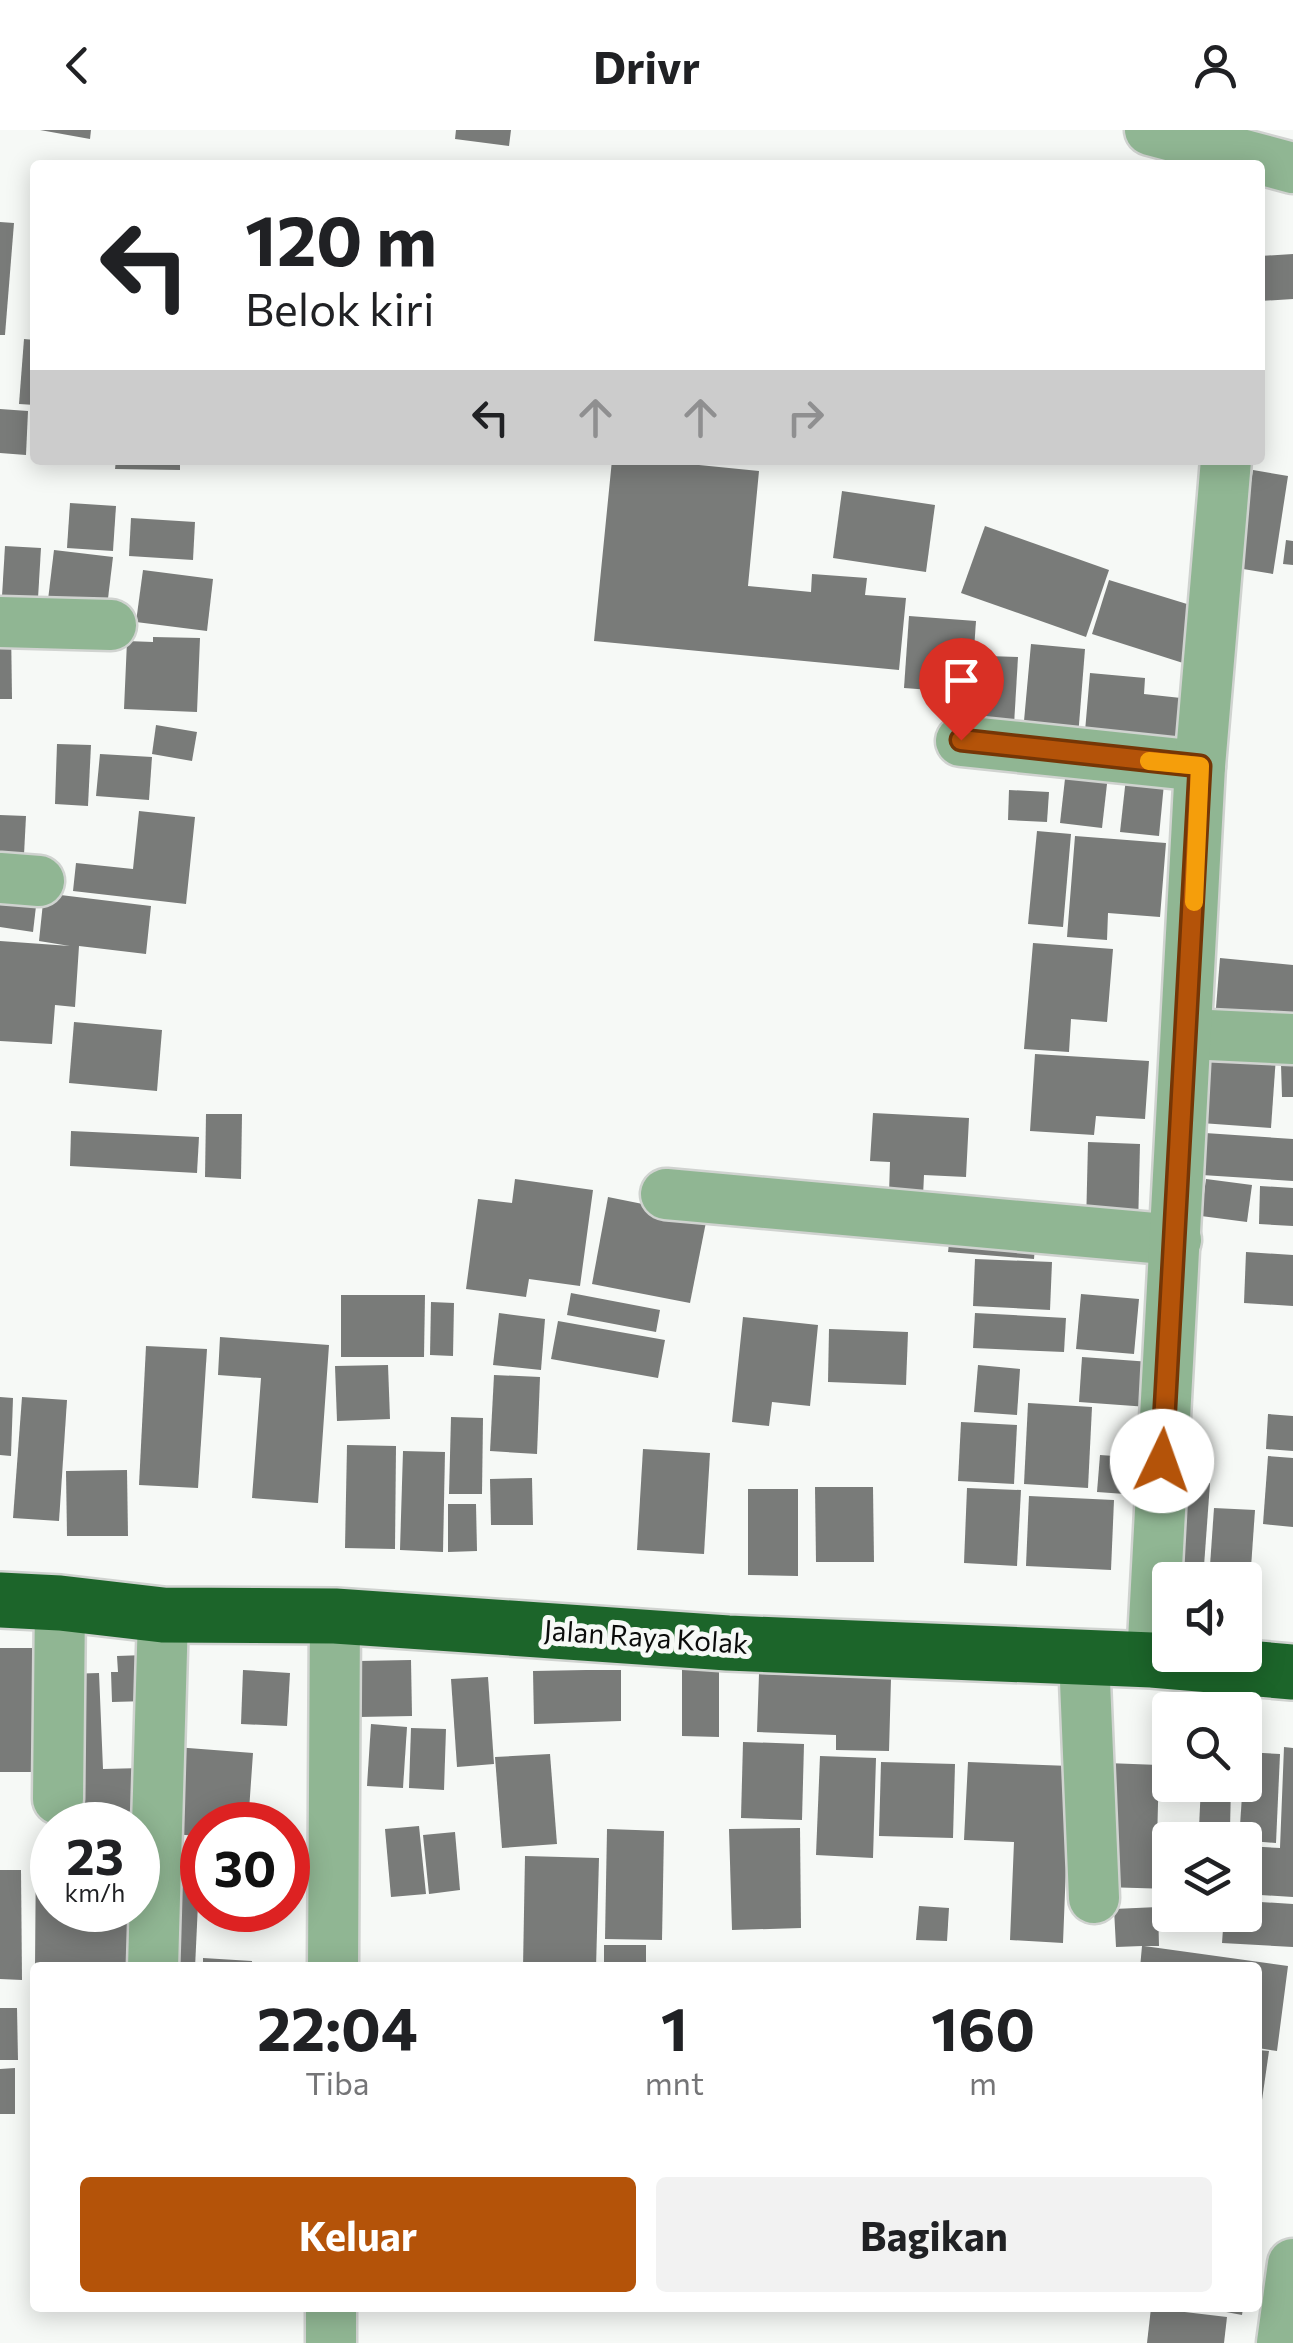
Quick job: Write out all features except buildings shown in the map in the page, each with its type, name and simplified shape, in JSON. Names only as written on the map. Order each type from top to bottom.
[{"type":"highway","name":"Jalan Raya Kolak","points":[[0,1600],[164,1615],[335,1616],[728,1643],[1152,1660]]},
{"type":"highway","name":"Jalan Raya Kolak","points":[[1262,1669],[1293,1672]]},
{"type":"street","points":[[1150,130],[1251,160]]},
{"type":"street","points":[[1158,1562],[1200,766],[1226,465]]},
{"type":"street","points":[[0,622],[110,625]]},
{"type":"street","points":[[961,740],[1200,766]]},
{"type":"street","points":[[1188,1034],[1293,1039]]},
{"type":"street","points":[[666,1194],[1176,1240]]},
{"type":"street","points":[[58,1799],[60,1603]]},
{"type":"street","points":[[153,1962],[164,1615]]},
{"type":"street","points":[[333,1962],[335,1616]]},
{"type":"street","points":[[1084,1657],[1094,1898]]},
{"type":"street","points":[[1282,2343],[1293,2264]]},
{"type":"street","points":[[330,2343],[331,2312]]},
{"type":"slow traffic","points":[[1149,761],[1200,766],[1194,902]]},
{"type":"route","points":[[961,740],[1200,766],[1162,1461]]}]
